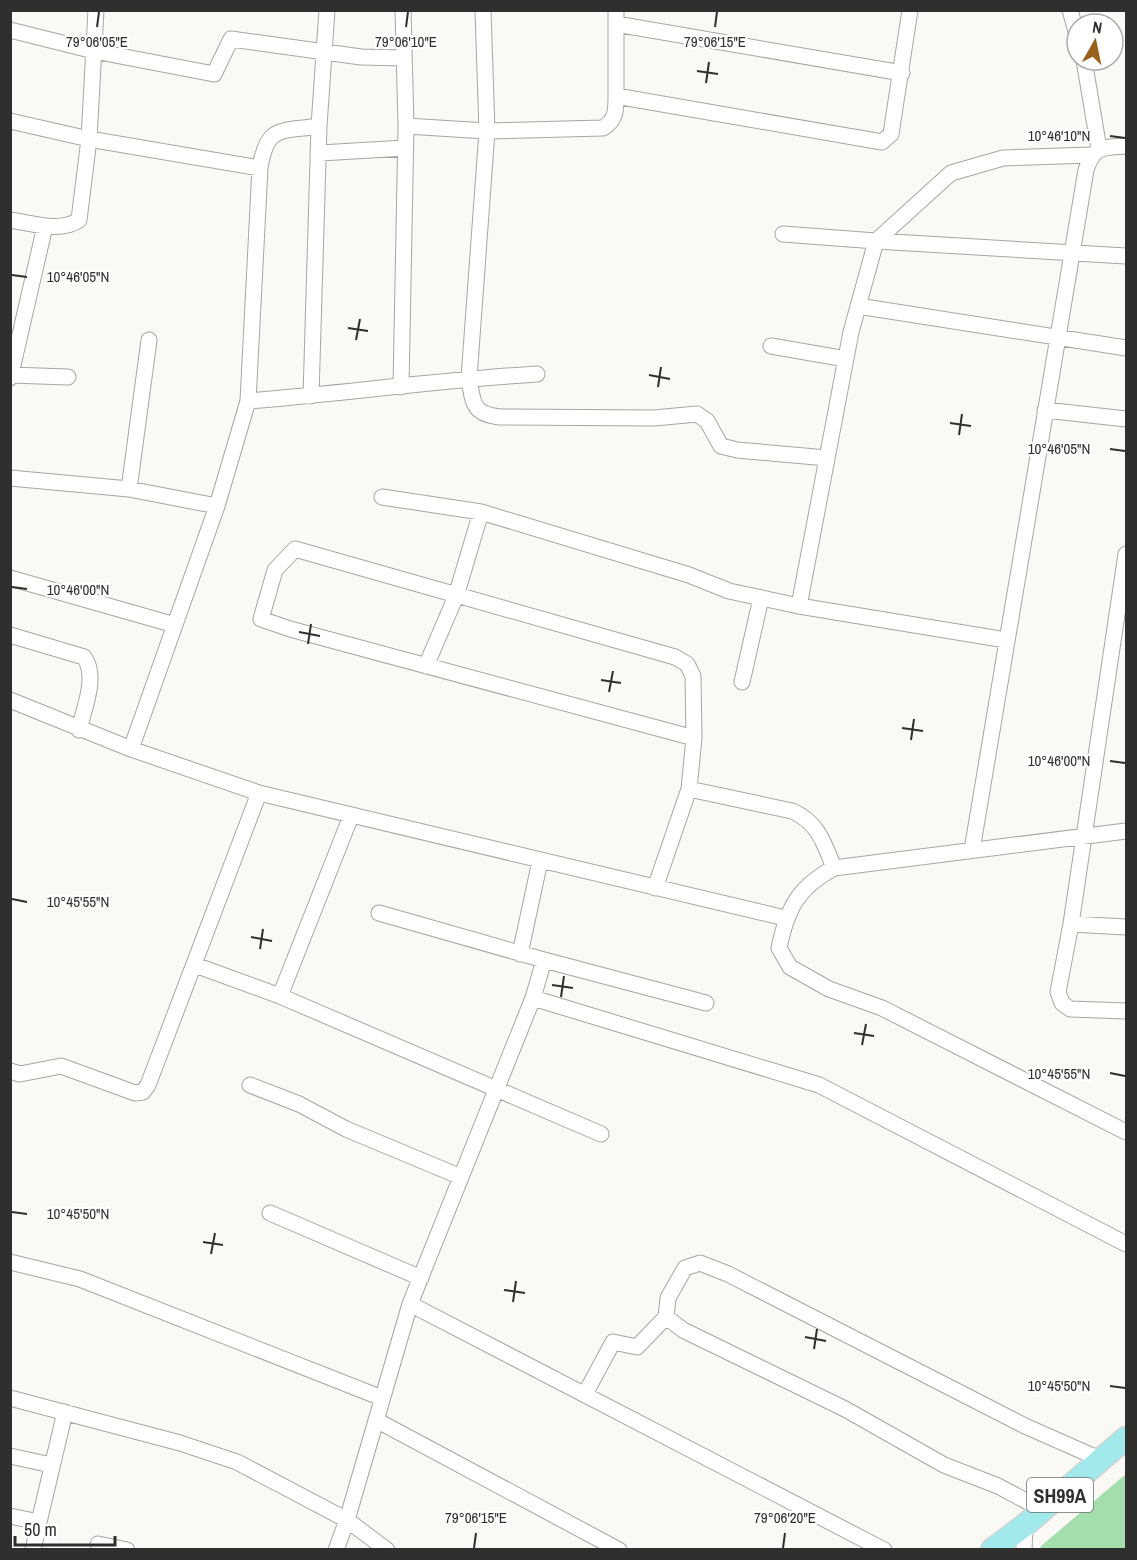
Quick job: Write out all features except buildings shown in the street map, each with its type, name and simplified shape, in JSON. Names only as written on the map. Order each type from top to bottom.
[{"type":"main road","name":"SH99A","points":[[1023,1542],[1042,1510],[1126,1438]]},
{"type":"main road","name":"SH99A","points":[[992,1550],[1023,1542],[1126,1456]]},
{"type":"street","points":[[10,220],[45,226],[70,226],[79,220],[89,139],[96,10]]},
{"type":"street","points":[[311,396],[319,126],[327,10]]},
{"type":"street","points":[[401,387],[406,126],[403,10]]},
{"type":"street","points":[[483,10],[487,131],[469,378],[474,405],[484,416],[654,418],[697,414],[707,421],[721,446],[737,450],[827,458]]},
{"type":"street","points":[[616,96],[882,142],[891,134],[910,10]]},
{"type":"street","points":[[406,126],[487,131],[603,128],[612,123],[616,111],[616,17],[902,73]]},
{"type":"street","points":[[10,30],[94,51],[214,74],[231,39],[324,53],[404,58]]},
{"type":"street","points":[[972,850],[1072,252],[1095,152],[1085,72]]},
{"type":"street","points":[[10,121],[89,139],[260,168]]},
{"type":"street","points":[[131,749],[217,506],[248,401],[260,168],[264,145],[272,135],[319,126]]},
{"type":"street","points":[[800,606],[846,359],[876,241],[951,173],[1003,158],[1095,152],[1126,146]]},
{"type":"street","points":[[320,153],[405,148]]},
{"type":"street","points":[[45,226],[11,376],[68,377]]},
{"type":"street","points":[[783,234],[1126,256]]},
{"type":"street","points":[[858,306],[1126,348]]},
{"type":"street","points":[[129,489],[149,340]]},
{"type":"street","points":[[771,346],[846,359]]},
{"type":"street","points":[[248,401],[401,387],[469,378],[537,374]]},
{"type":"street","points":[[1045,410],[1126,418]]},
{"type":"street","points":[[10,478],[129,489],[217,506]]},
{"type":"street","points":[[382,497],[481,512],[689,575],[729,591],[800,606],[1006,640]]},
{"type":"street","points":[[426,666],[456,596],[481,512]]},
{"type":"street","points":[[655,888],[689,789],[694,738],[693,676],[687,664],[675,657],[295,549],[275,570],[261,619],[694,738]]},
{"type":"street","points":[[1126,554],[1071,924],[1058,992],[1062,1003],[1070,1009],[1126,1011]]},
{"type":"street","points":[[10,578],[176,625]]},
{"type":"street","points":[[742,682],[761,598]]},
{"type":"street","points":[[10,635],[84,657],[90,665],[91,677],[79,730]]},
{"type":"street","points":[[10,700],[79,730],[258,793],[785,918]]},
{"type":"street","points":[[689,789],[806,817],[820,833],[834,868]]},
{"type":"street","points":[[14,1077],[61,1066],[135,1093],[143,1092],[195,965],[258,793]]},
{"type":"street","points":[[280,996],[351,816]]},
{"type":"street","points":[[1126,831],[834,868],[812,880],[785,918],[779,948],[790,967],[829,989],[882,1008],[1126,1132]]},
{"type":"street","points":[[520,954],[540,861]]},
{"type":"street","points":[[379,913],[520,954],[706,1003]]},
{"type":"street","points":[[1071,924],[1126,927]]},
{"type":"street","points":[[336,1550],[411,1304],[533,998],[544,960]]},
{"type":"street","points":[[195,965],[280,996],[498,1087],[601,1134]]},
{"type":"street","points":[[533,998],[819,1085],[1126,1244]]},
{"type":"street","points":[[250,1085],[299,1104],[346,1129],[461,1177]]},
{"type":"street","points":[[270,1213],[421,1278]]},
{"type":"street","points":[[10,1262],[80,1279],[382,1398]]},
{"type":"street","points":[[585,1394],[613,1342],[637,1347],[666,1317],[668,1298],[685,1268],[700,1263],[829,1325],[1024,1426],[1102,1460]]},
{"type":"street","points":[[411,1304],[884,1550]]},
{"type":"street","points":[[666,1317],[683,1330],[866,1421],[944,1465],[998,1486],[1042,1510]]},
{"type":"street","points":[[10,1398],[180,1443],[237,1462],[347,1520],[387,1550]]},
{"type":"street","points":[[33,1550],[65,1412]]},
{"type":"street","points":[[376,1420],[619,1550]]},
{"type":"street","points":[[10,1455],[51,1465]]},
{"type":"street","points":[[10,1516],[39,1522]]},
{"type":"street","points":[[98,1544],[127,1550]]},
{"type":"green space","points":[[1126,1474],[1126,1549],[1040,1549],[1041,1546]]}]
